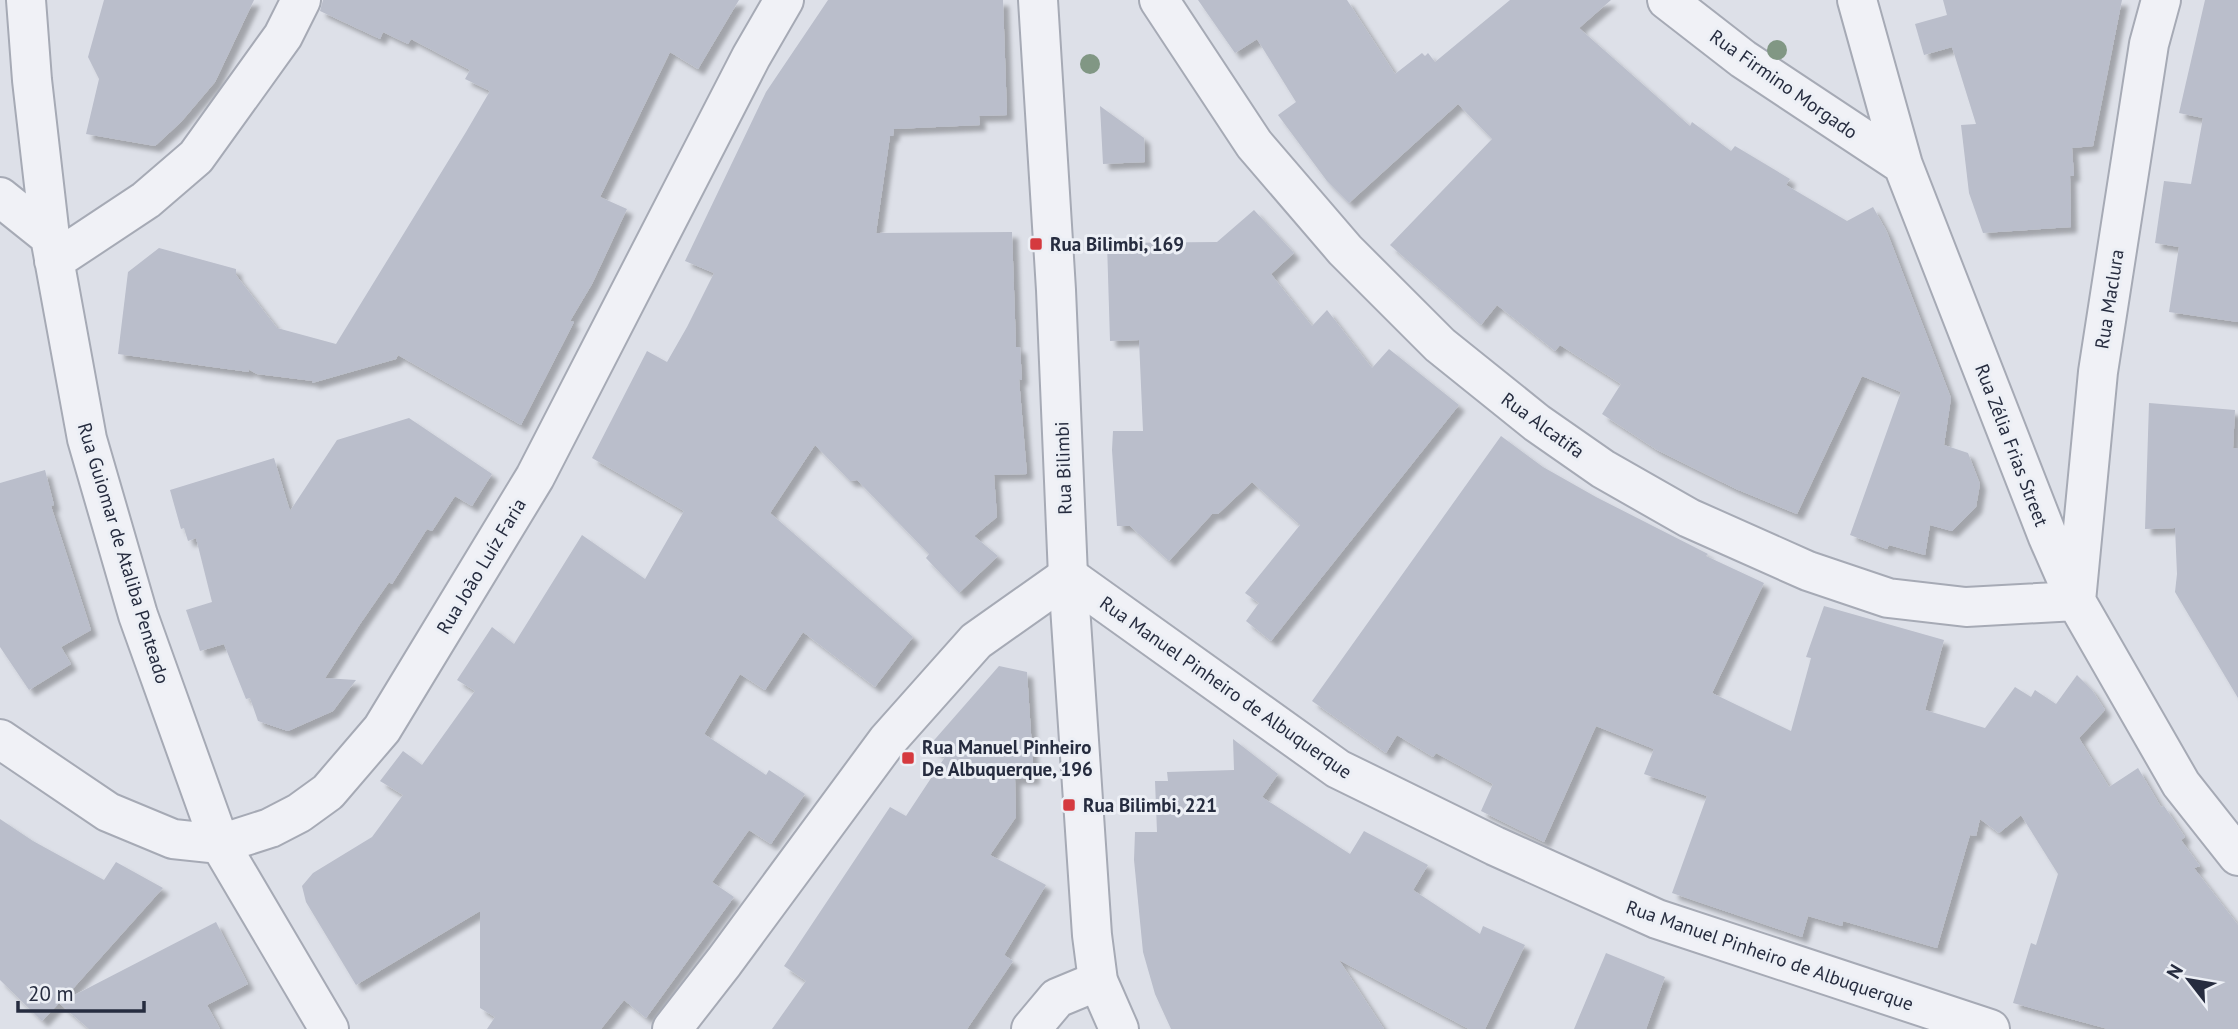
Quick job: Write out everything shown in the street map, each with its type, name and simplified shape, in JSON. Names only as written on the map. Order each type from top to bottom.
[{"type":"street","name":"Rua Guiomar de Ataliba Penteado","points":[[26,0],[32,80],[52,249],[87,439],[138,615],[220,844],[329,1029]]},
{"type":"street","points":[[0,197],[52,249],[145,200],[196,157],[283,36],[301,0]]},
{"type":"street","name":"Rua João Luíz Faria","points":[[0,739],[108,812],[173,839],[220,844],[270,828],[299,813],[328,792],[382,729],[535,477],[751,57],[784,0]]},
{"type":"street","name":"Rua Bilimbi","points":[[1038,0],[1055,276],[1068,576],[1093,935],[1098,981],[1119,1029]]},
{"type":"street","name":"Rua Alcatifa","points":[[1159,0],[1254,144],[1345,250],[1440,345],[1536,423],[1603,469],[1689,518],[1808,571],[1888,598],[1966,607],[2077,601]]},
{"type":"street","name":"Rua Firmino Morgado","points":[[1667,0],[1743,59],[1903,165]]},
{"type":"street","name":"Rua Zélia Frias Street","points":[[1857,0],[1903,165],[2049,537],[2077,601],[2181,784],[2238,856]]},
{"type":"street","name":"Rua Maclura","points":[[2077,601],[2098,372],[2149,44],[2161,0]]},
{"type":"street","points":[[672,1029],[896,731],[976,640],[1068,576]]},
{"type":"street","name":"Rua Manuel Pinheiro de Albuquerque","points":[[1068,576],[1338,769],[1494,846],[1657,919],[1990,1029]]},
{"type":"street","points":[[1031,1029],[1057,998],[1098,981]]},
{"type":"building","points":[[104,0],[254,0],[215,82],[181,122],[155,146],[86,134],[99,79],[88,57]]},
{"type":"building","points":[[323,0],[739,0],[698,69],[670,52],[600,197],[627,209],[592,284],[570,321],[574,322],[521,425],[398,355],[396,359],[312,383],[313,381],[257,374],[248,369],[249,372],[118,354],[128,272],[159,248],[236,269],[236,275],[277,328],[336,344],[490,91],[465,79],[470,70],[411,39],[408,44],[383,32],[380,39],[320,11]]},
{"type":"building","points":[[828,0],[1003,0],[1007,115],[979,116],[980,125],[894,129],[893,136],[890,136],[876,233],[1012,232],[1016,347],[1020,347],[1022,380],[1019,379],[1027,474],[994,475],[997,517],[974,536],[998,556],[959,593],[926,558],[929,554],[857,480],[850,481],[815,445],[770,513],[913,637],[875,687],[803,632],[765,690],[740,674],[704,734],[766,775],[769,770],[805,794],[771,844],[749,830],[712,882],[734,897],[646,1018],[624,1000],[601,1029],[487,1029],[495,1017],[480,1008],[480,911],[356,985],[306,902],[302,886],[313,873],[372,837],[403,795],[380,781],[403,751],[422,765],[475,691],[457,680],[492,627],[514,644],[582,535],[645,579],[684,511],[592,458],[647,351],[667,362],[687,327],[714,273],[685,261],[766,92]]},
{"type":"building","points":[[1198,0],[1347,0],[1395,74],[1422,53],[1425,56],[1428,53],[1435,62],[1510,0],[1611,0],[1579,28],[1690,126],[1692,122],[1731,151],[1735,146],[1790,179],[1786,185],[1847,221],[1873,207],[1887,232],[1951,398],[1944,445],[1968,453],[1980,484],[1976,507],[1952,531],[1930,525],[1925,555],[1889,545],[1887,549],[1850,535],[1901,392],[1862,376],[1797,514],[1736,489],[1657,450],[1602,414],[1621,384],[1560,345],[1555,351],[1497,305],[1481,325],[1390,245],[1492,139],[1458,104],[1349,203],[1327,181],[1278,115],[1296,102],[1257,39],[1235,53]]},
{"type":"building","points":[[1943,0],[2122,0],[2093,146],[2072,148],[2074,176],[2070,176],[2071,227],[1983,233],[1969,193],[1961,125],[1976,124],[1952,47],[1924,55],[1915,24],[1947,15]]},
{"type":"building","points":[[2205,0],[2238,0],[2238,322],[2169,312],[2179,247],[2155,243],[2164,181],[2191,184],[2203,118],[2179,113]]},
{"type":"building","points":[[1100,106],[1144,138],[1145,162],[1103,164]]},
{"type":"building","points":[[1254,210],[1294,253],[1271,274],[1312,326],[1327,310],[1372,368],[1389,349],[1459,405],[1271,641],[1246,621],[1259,603],[1245,593],[1300,525],[1252,482],[1218,514],[1212,514],[1169,561],[1130,526],[1117,526],[1112,450],[1113,431],[1143,431],[1139,340],[1110,341],[1107,243],[1217,242]]},
{"type":"building","points":[[2149,403],[2235,410],[2233,448],[2238,448],[2238,698],[2175,592],[2175,528],[2145,529]]},
{"type":"building","points":[[409,418],[492,474],[472,506],[455,496],[432,531],[427,529],[392,584],[389,582],[360,624],[325,678],[356,680],[333,711],[288,731],[258,721],[224,644],[200,651],[186,610],[212,602],[196,538],[188,541],[184,528],[181,529],[170,490],[274,458],[290,511],[337,440]]},
{"type":"building","points":[[1501,436],[1543,467],[1596,497],[1708,554],[1706,556],[1764,583],[1712,693],[1791,731],[1811,658],[1806,657],[1824,606],[1944,640],[1925,710],[1985,728],[2015,687],[2031,697],[2035,690],[2056,704],[2077,675],[2092,690],[2105,710],[2079,738],[2109,787],[2138,768],[2161,807],[2164,806],[2185,837],[2181,840],[2200,866],[2194,868],[2238,925],[2238,1029],[2108,1029],[2013,1003],[2031,943],[2036,945],[2058,874],[2021,815],[1999,833],[1980,819],[1976,836],[1970,835],[1937,948],[1843,921],[1842,926],[1808,916],[1802,937],[1672,893],[1707,796],[1644,774],[1654,749],[1596,726],[1544,842],[1481,811],[1493,784],[1436,753],[1433,757],[1397,735],[1386,753],[1312,701]]},
{"type":"building","points":[[45,470],[54,505],[51,506],[91,630],[61,647],[71,664],[29,690],[0,647],[0,483]]},
{"type":"building","points":[[999,666],[1027,672],[1034,779],[1015,779],[1016,817],[990,855],[1046,885],[1004,955],[1013,961],[967,1029],[772,1029],[806,981],[784,966],[890,807],[906,816],[945,757],[929,746]]},
{"type":"building","points":[[1233,739],[1278,774],[1262,797],[1350,854],[1364,831],[1428,865],[1413,890],[1480,934],[1483,926],[1525,945],[1485,1029],[1469,1029],[1339,960],[1384,1029],[1171,1029],[1155,994],[1143,952],[1134,860],[1135,832],[1157,832],[1155,781],[1168,781],[1167,772],[1234,770]]},
{"type":"building","points":[[0,819],[33,841],[104,880],[116,862],[163,888],[61,1002],[216,922],[248,984],[207,1005],[220,1029],[89,1029],[59,1003],[42,1021],[0,980]]},
{"type":"building","points":[[1606,953],[1665,977],[1646,1029],[1574,1029]]},
{"type":"place","name":"Rua Bilimbi, 169","points":[[1036,244]]},
{"type":"place","name":"Rua Manuel Pinheiro De Albuquerque, 196","points":[[908,758]]},
{"type":"place","name":"Rua Bilimbi, 221","points":[[1069,805]]}]
